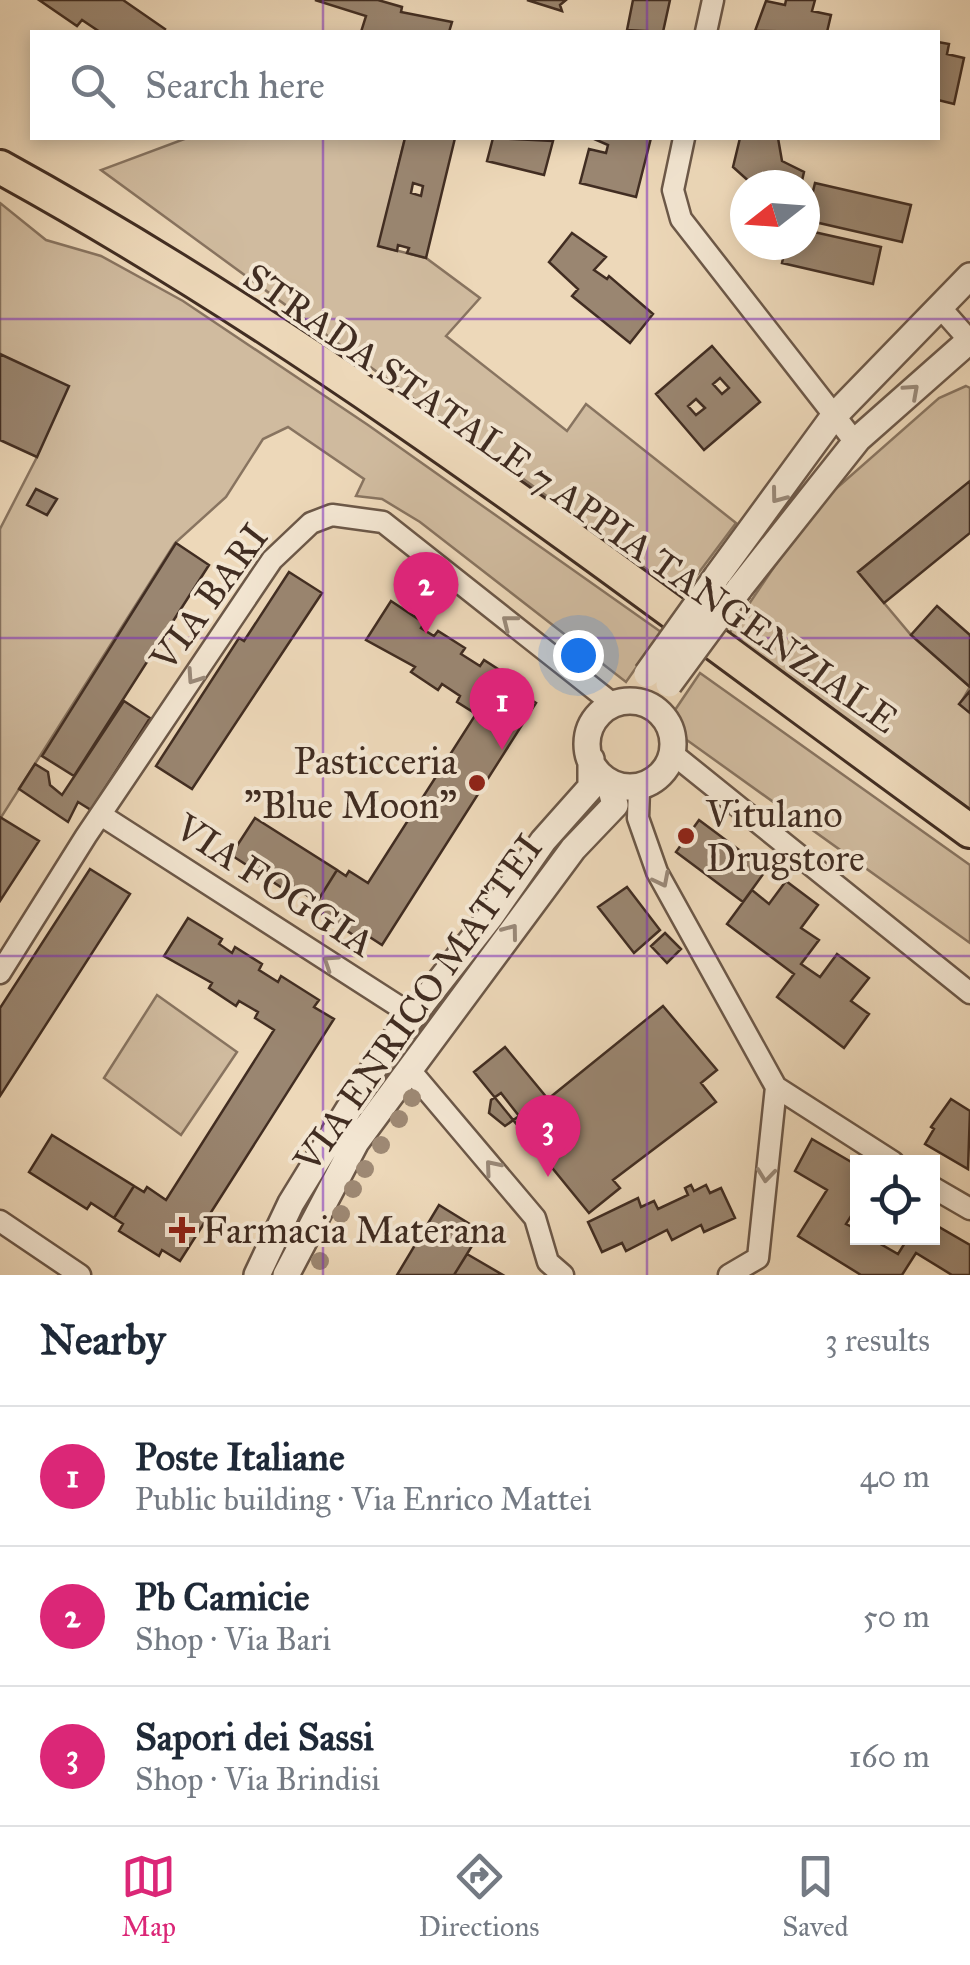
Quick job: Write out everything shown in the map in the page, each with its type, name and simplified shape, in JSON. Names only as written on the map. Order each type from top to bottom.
[{"type":"highway","name":"STRADA STATALE 7 APPIA TANGENZIALE","points":[[0,168],[70,206],[336,371],[970,831]]},
{"type":"street","points":[[706,30],[713,0]]},
{"type":"street","points":[[684,140],[674,190],[680,219],[855,442]]},
{"type":"street","points":[[658,679],[663,714],[674,739],[665,772],[639,787],[609,782],[591,759],[590,728],[617,702],[658,679],[728,583],[834,416],[970,276]]},
{"type":"street","points":[[728,583],[855,442],[970,340],[938,306]]},
{"type":"street","name":"VIA BARI","points":[[0,973],[272,560],[311,523],[332,515],[383,522],[617,702]]},
{"type":"street","points":[[617,702],[638,701],[663,714]]},
{"type":"street","points":[[673,754],[970,993]]},
{"type":"street","name":"VIA ENRICO MATTEI","points":[[258,1275],[291,1204],[412,1015],[490,917],[543,841],[592,787],[591,759]]},
{"type":"street","name":"VIA ENRICO MATTEI","points":[[286,1275],[356,1142],[572,849],[615,805],[609,782]]},
{"type":"street","points":[[639,787],[638,818],[657,872],[776,1087],[881,1155]]},
{"type":"street","name":"VIA FOGGIA","points":[[101,815],[412,1015]]},
{"type":"street","points":[[409,1068],[535,1218],[548,1262],[563,1275]]},
{"type":"street","points":[[729,1275],[758,1258],[776,1087]]},
{"type":"street","points":[[940,1191],[970,1209]]},
{"type":"street","points":[[0,1221],[80,1275]]},
{"type":"shaded area","points":[[182,140],[405,140],[379,246],[426,258],[480,298],[446,336],[567,431],[586,404],[736,523],[682,595],[101,170]]},
{"type":"shaded area","points":[[0,203],[46,240],[101,256],[183,301],[368,425],[661,632],[626,682],[420,522],[382,499],[356,496],[364,479],[288,427],[263,439],[226,497],[175,543],[0,819],[0,529],[37,457],[0,354]]},
{"type":"shaded area","points":[[966,386],[970,388],[970,481],[858,572],[911,635],[970,687],[960,704],[970,713],[970,809],[728,635],[814,508],[939,398]]},
{"type":"shaded area","points":[[700,673],[970,865],[970,943],[684,738],[673,713]]},
{"type":"shaded area","points":[[157,995],[237,1052],[181,1135],[104,1078]]},
{"type":"building","points":[[39,0],[123,0],[165,29],[97,30],[82,20],[77,26]]},
{"type":"building","points":[[315,0],[378,0],[402,7],[401,12],[452,22],[450,30],[362,30],[366,16]]},
{"type":"building","points":[[527,0],[566,0],[560,5],[562,11]]},
{"type":"building","points":[[633,0],[670,0],[663,30],[627,30]]},
{"type":"building","points":[[786,0],[815,0],[812,11],[831,15],[827,30],[755,30],[766,1],[785,5]]},
{"type":"building","points":[[940,42],[949,44],[947,54],[964,58],[954,104],[940,100]]},
{"type":"building","points":[[404,140],[455,140],[426,258],[407,253],[409,248],[398,245],[397,251],[378,246]],"holes":[[[413,183],[423,186],[421,196],[411,193]]]},
{"type":"building","points":[[492,140],[553,141],[544,175],[487,161]]},
{"type":"building","points":[[597,140],[650,140],[636,197],[580,183],[589,149],[606,153],[608,145]]},
{"type":"building","points":[[740,140],[778,140],[782,161],[800,170],[733,167]]},
{"type":"building","points":[[820,184],[911,205],[902,242],[820,223]]},
{"type":"building","points":[[572,233],[606,257],[594,270],[607,279],[609,276],[653,314],[630,343],[572,296],[578,289],[549,262]]},
{"type":"building","points":[[820,233],[881,247],[873,284],[782,263],[820,260]]},
{"type":"building","points":[[712,346],[760,402],[704,450],[656,394]],"holes":[[[720,378],[729,388],[722,394],[713,384]],[[696,399],[705,408],[696,415],[688,406]]]},
{"type":"building","points":[[0,354],[69,386],[37,457],[0,440]]},
{"type":"building","points":[[970,481],[970,533],[884,603],[858,572]]},
{"type":"building","points":[[36,489],[57,499],[47,515],[27,505]]},
{"type":"building","points":[[176,543],[209,565],[74,776],[42,756]]},
{"type":"building","points":[[289,572],[322,593],[192,789],[156,766],[239,638],[244,641]]},
{"type":"building","points":[[391,601],[424,623],[421,628],[434,636],[438,631],[465,648],[461,654],[480,666],[484,660],[521,684],[517,691],[536,703],[382,945],[365,934],[361,940],[321,914],[325,908],[317,902],[337,870],[346,876],[349,871],[368,883],[476,714],[457,702],[460,696],[442,684],[438,690],[411,672],[415,667],[366,640]]},
{"type":"building","points":[[937,606],[970,635],[970,687],[911,635]]},
{"type":"building","points":[[970,691],[970,713],[959,704]]},
{"type":"building","points":[[124,701],[150,718],[91,810],[78,802],[68,822],[19,789],[35,764],[48,772],[50,785],[62,795]]},
{"type":"building","points":[[0,817],[39,841],[0,901]]},
{"type":"building","points":[[255,818],[337,870],[317,902],[294,887],[290,893],[231,855]]},
{"type":"building","points":[[699,820],[766,870],[743,902],[676,852]]},
{"type":"building","points":[[90,869],[130,894],[0,1096],[0,1008]]},
{"type":"building","points":[[786,881],[818,905],[801,928],[819,940],[801,964],[820,977],[837,954],[869,978],[851,1001],[869,1014],[844,1048],[777,997],[794,974],[727,924],[752,890],[769,904]]},
{"type":"building","points":[[627,887],[660,930],[634,953],[598,907]]},
{"type":"building","points":[[188,918],[222,939],[219,944],[232,953],[235,947],[262,964],[259,970],[278,982],[281,976],[319,1000],[314,1007],[334,1019],[180,1261],[162,1250],[159,1256],[119,1231],[123,1224],[114,1218],[134,1186],[144,1192],[147,1187],[166,1200],[274,1030],[255,1018],[258,1012],[239,1001],[236,1006],[209,988],[212,983],[164,956]]},
{"type":"building","points":[[665,933],[681,949],[667,963],[651,946]]},
{"type":"building","points":[[663,1006],[717,1070],[701,1083],[716,1102],[613,1180],[620,1188],[589,1213],[474,1072],[505,1047],[548,1099]]},
{"type":"building","points":[[501,1093],[519,1116],[505,1126],[489,1113],[491,1100]]},
{"type":"building","points":[[951,1099],[970,1111],[968,1169],[925,1144],[934,1129],[931,1127]]},
{"type":"building","points":[[52,1135],[134,1186],[114,1218],[91,1203],[87,1209],[29,1172]]},
{"type":"building","points":[[812,1139],[850,1161],[850,1218],[846,1224],[850,1226],[850,1245],[882,1245],[898,1254],[904,1245],[940,1245],[940,1228],[970,1245],[970,1275],[952,1275],[916,1253],[902,1275],[861,1275],[798,1236],[827,1190],[795,1171]]},
{"type":"building","points":[[691,1185],[694,1191],[706,1185],[710,1193],[721,1188],[735,1218],[704,1232],[701,1225],[672,1240],[667,1230],[626,1251],[622,1243],[602,1252],[588,1222],[638,1198],[641,1207],[654,1201],[658,1209],[688,1195],[685,1188]]},
{"type":"building","points":[[439,1205],[481,1231],[454,1275],[397,1275]]},
{"type":"building","points":[[467,1254],[503,1275],[454,1275]]},
{"type":"place","name":"Pb Camicie","points":[[426,634]]},
{"type":"place","name":"Poste Italiane","points":[[502,750]]},
{"type":"place","name":"Pasticceria \"Blue Moon\"","points":[[477,783]]},
{"type":"place","name":"Vitulano Drugstore","points":[[686,836]]},
{"type":"place","name":"Sapori dei Sassi","points":[[548,1177]]},
{"type":"place","name":"Farmacia Materana","points":[[182,1230]]}]
